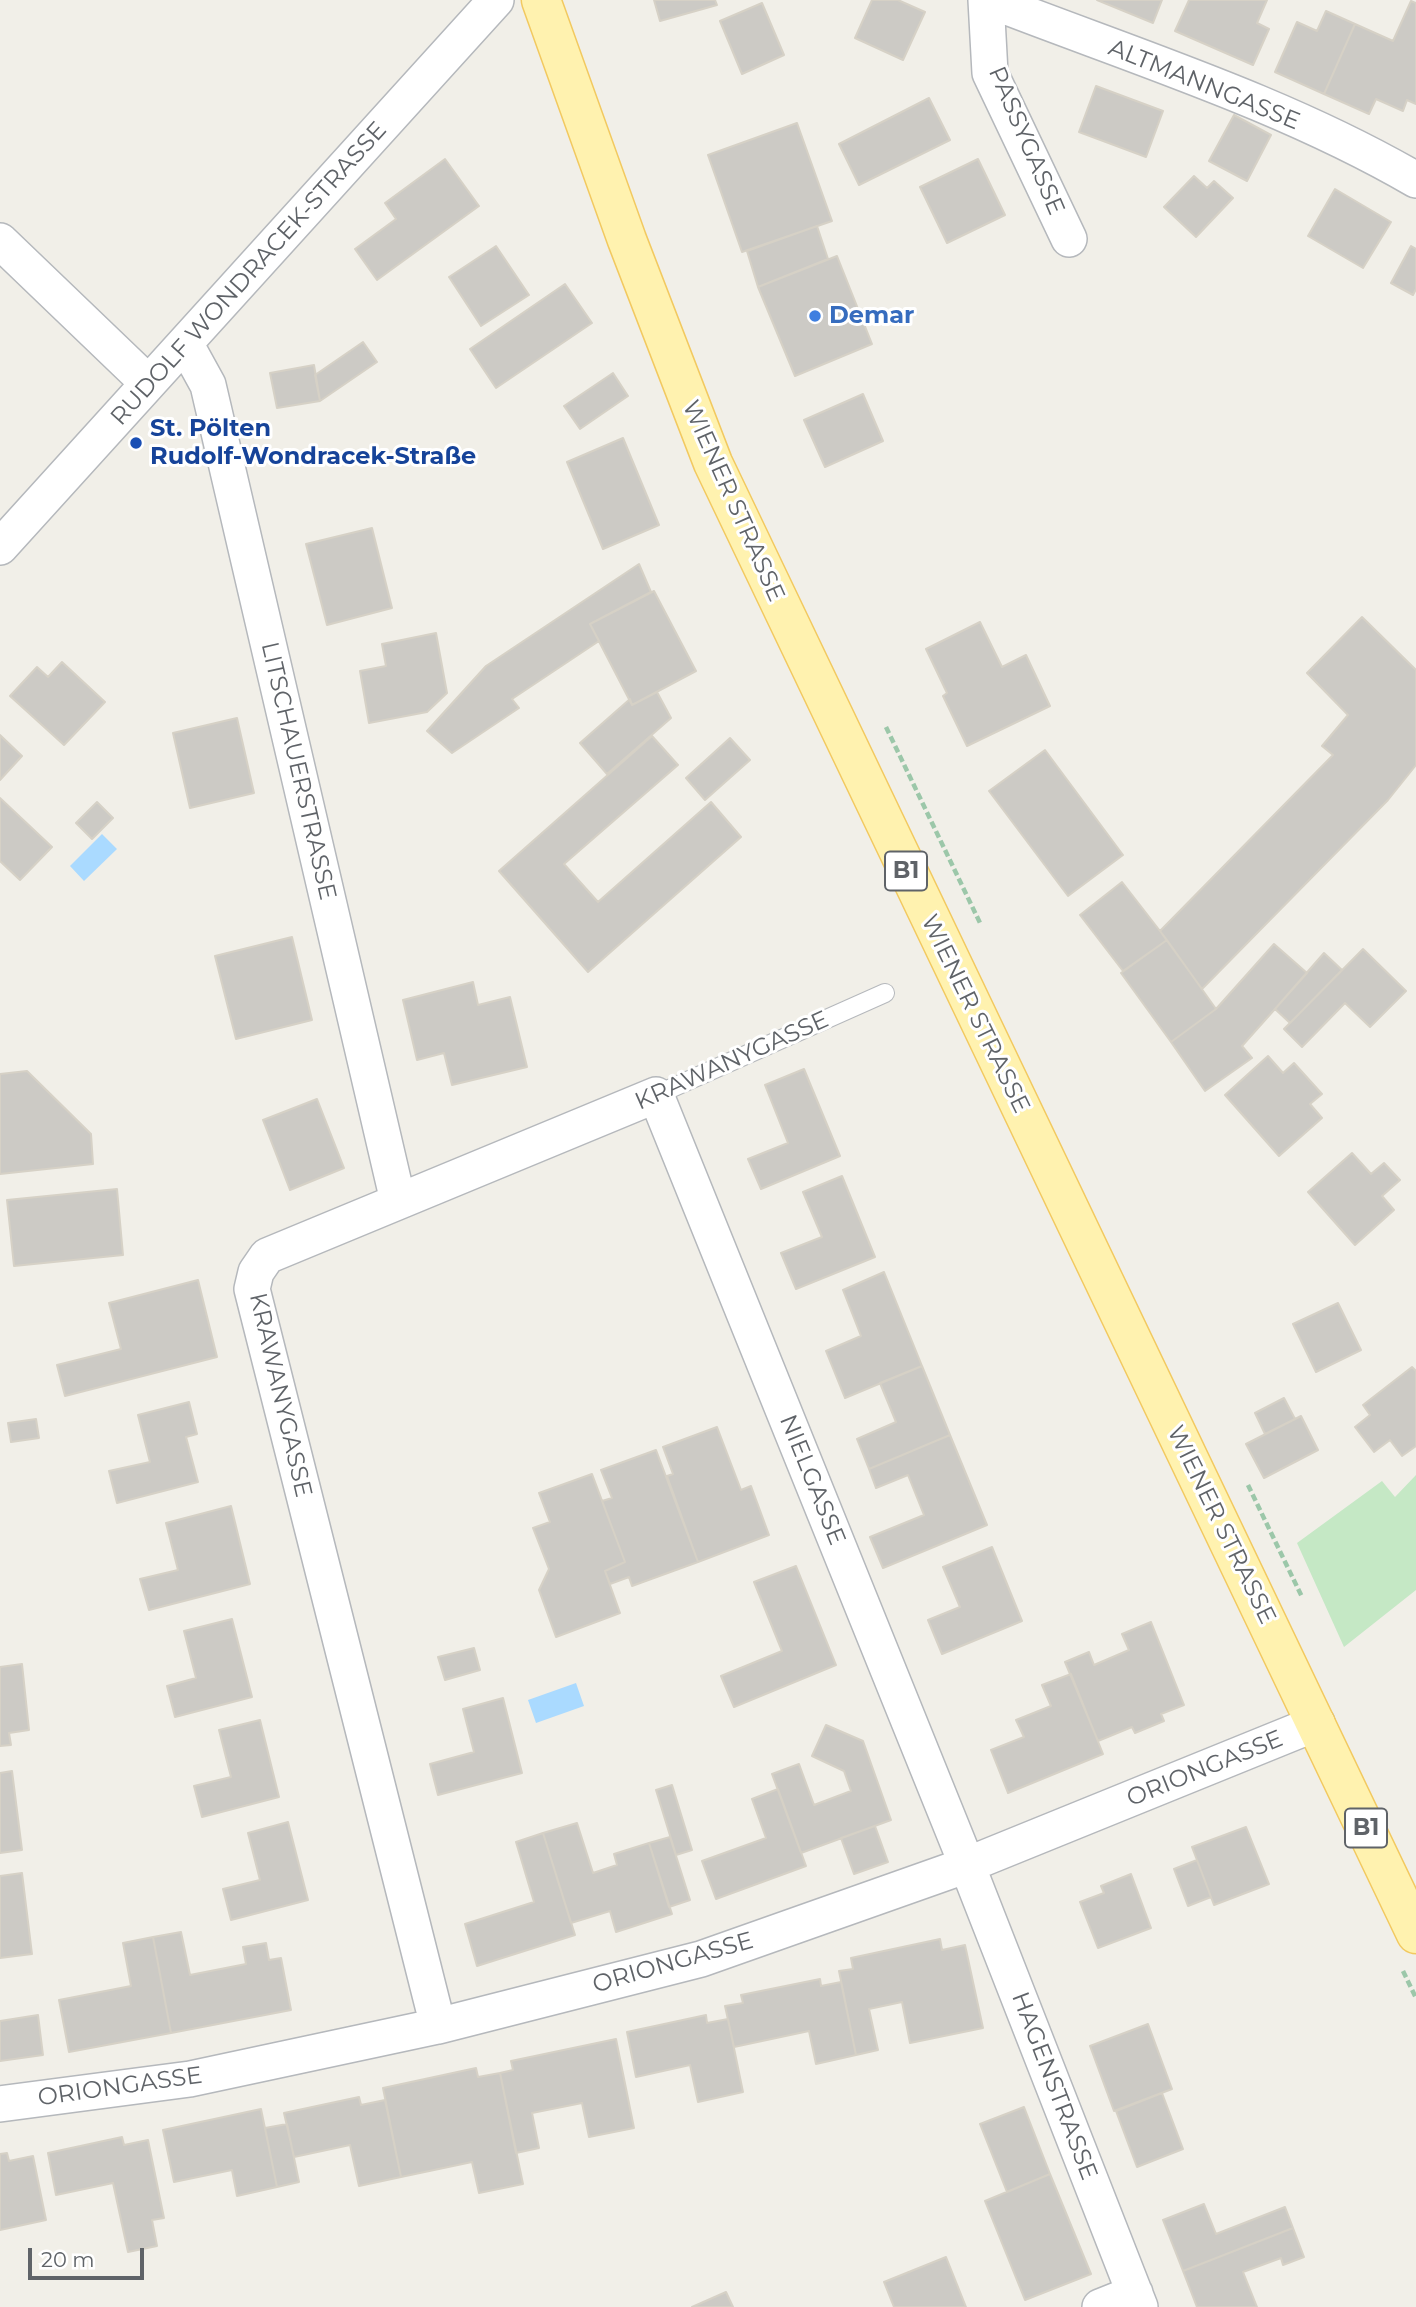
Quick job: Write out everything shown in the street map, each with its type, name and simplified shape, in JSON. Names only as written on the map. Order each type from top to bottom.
[{"type":"main road","name":"WIENER STRASSE","points":[[541,0],[627,240],[713,463],[1416,1934]]},
{"type":"street","name":"RUDOLF WONDRACEK-STRASSE","points":[[0,547],[496,0]]},
{"type":"street","name":"ALTMANNGASSE","points":[[987,0],[1227,92],[1374,155],[1416,180]]},
{"type":"street","name":"PASSYGASSE","points":[[987,0],[990,72],[1069,239]]},
{"type":"street","points":[[0,241],[148,383]]},
{"type":"street","name":"LITSCHAUERSTRASSE","points":[[186,345],[208,385],[398,1201]]},
{"type":"street","name":"KRAWANYGASSE","points":[[438,2026],[252,1289],[256,1272],[267,1256],[656,1095]]},
{"type":"street","name":"NIELGASSE","points":[[656,1095],[967,1865]]},
{"type":"street","name":"ORIONGASSE","points":[[0,2104],[190,2079],[438,2026],[701,1959],[967,1865],[1317,1723]]},
{"type":"street","name":"HAGENSTRASSE","points":[[967,1865],[1138,2300]]},
{"type":"street","points":[[1100,2307],[1138,2300]]},
{"type":"lane","name":"KRAWANYGASSE","points":[[656,1095],[885,993]]},
{"type":"path","points":[[882,720],[909,769],[983,930]]},
{"type":"path","points":[[1243,1475],[1303,1598]]},
{"type":"green space","points":[[1416,1475],[1416,1590],[1344,1647],[1297,1543],[1382,1481],[1395,1497]]},
{"type":"water","points":[[102,834],[117,849],[84,881],[70,866]]},
{"type":"water","points":[[576,1683],[584,1706],[536,1723],[528,1700]]},
{"type":"building","points":[[654,0],[715,0],[717,5],[660,21]]},
{"type":"building","points":[[872,0],[898,0],[925,12],[903,60],[855,38]]},
{"type":"building","points":[[1097,0],[1162,0],[1153,23]]},
{"type":"building","points":[[1189,0],[1267,0],[1257,23],[1269,29],[1253,65],[1175,31]]},
{"type":"building","points":[[1411,1],[1416,3],[1416,104],[1407,100],[1403,111],[1376,99],[1369,114],[1324,94],[1355,24],[1393,41]]},
{"type":"building","points":[[762,3],[784,55],[742,74],[720,21]]},
{"type":"building","points":[[1326,11],[1355,24],[1324,94],[1275,72],[1297,22],[1317,31]]},
{"type":"building","points":[[1096,86],[1163,111],[1146,157],[1079,132]]},
{"type":"building","points":[[929,98],[950,140],[859,185],[839,144]]},
{"type":"building","points":[[1234,115],[1271,135],[1247,181],[1209,161]]},
{"type":"building","points":[[797,123],[832,221],[742,252],[708,155]]},
{"type":"building","points":[[445,159],[479,206],[377,280],[355,249],[396,219],[385,203]]},
{"type":"building","points":[[978,159],[1005,215],[947,243],[920,187]]},
{"type":"building","points":[[1194,176],[1207,188],[1214,181],[1233,198],[1196,237],[1164,207]]},
{"type":"building","points":[[1335,189],[1391,222],[1363,268],[1308,236]]},
{"type":"building","points":[[817,226],[828,259],[758,287],[747,251]]},
{"type":"building","points":[[496,246],[529,295],[481,326],[449,277]]},
{"type":"building","points":[[1411,246],[1416,249],[1416,289],[1413,295],[1391,283]]},
{"type":"building","name":"Demar","points":[[837,256],[872,344],[795,376],[758,287]]},
{"type":"building","points":[[565,284],[592,323],[496,388],[470,349]]},
{"type":"building","points":[[363,342],[377,362],[320,401],[315,375]]},
{"type":"building","points":[[314,365],[320,401],[277,408],[270,373]]},
{"type":"building","points":[[613,373],[628,396],[580,429],[564,406]]},
{"type":"building","points":[[863,394],[883,441],[825,467],[804,420]]},
{"type":"building","points":[[623,438],[659,525],[603,549],[567,462]]},
{"type":"building","points":[[372,528],[392,608],[327,625],[306,544]]},
{"type":"building","points":[[639,564],[651,592],[590,624],[599,641],[512,699],[519,708],[452,753],[427,731],[486,666]]},
{"type":"building","points":[[654,591],[696,671],[632,705],[590,624]]},
{"type":"building","points":[[1362,617],[1416,670],[1416,765],[1388,800],[1202,989],[1160,931],[1333,755],[1322,746],[1348,715],[1307,673]]},
{"type":"building","points":[[980,622],[1002,667],[1026,655],[1050,706],[967,746],[943,696],[947,693],[926,649]]},
{"type":"building","points":[[436,633],[447,693],[427,712],[369,723],[360,671],[386,666],[382,644]]},
{"type":"building","points":[[62,662],[105,702],[64,745],[10,696],[37,667],[48,677]]},
{"type":"building","points":[[657,692],[671,718],[607,774],[580,743],[630,699],[632,705]]},
{"type":"building","points":[[237,718],[254,793],[190,808],[173,733]]},
{"type":"building","points":[[0,735],[22,756],[0,780]]},
{"type":"building","points":[[652,736],[678,765],[564,864],[598,902],[711,802],[741,837],[588,972],[499,871]]},
{"type":"building","points":[[730,738],[750,760],[705,800],[686,778]]},
{"type":"building","points":[[1045,750],[1123,855],[1068,896],[989,791]]},
{"type":"building","points":[[0,798],[52,847],[20,880],[0,861]]},
{"type":"building","points":[[97,802],[113,818],[92,839],[76,823]]},
{"type":"building","points":[[1122,882],[1167,940],[1123,971],[1080,915]]},
{"type":"building","points":[[292,937],[312,1020],[236,1039],[215,956]]},
{"type":"building","points":[[1167,940],[1216,1009],[1171,1042],[1121,973]]},
{"type":"building","points":[[1274,944],[1307,973],[1242,1046],[1252,1058],[1205,1091],[1171,1042],[1216,1009]]},
{"type":"building","points":[[1363,949],[1406,991],[1370,1027],[1345,1003],[1302,1047],[1284,1029]]},
{"type":"building","points":[[1324,953],[1342,970],[1290,1023],[1275,1009]]},
{"type":"building","points":[[473,982],[478,1005],[510,997],[527,1067],[452,1085],[444,1053],[417,1060],[403,1000]]},
{"type":"building","points":[[1268,1056],[1283,1073],[1294,1063],[1322,1094],[1310,1104],[1322,1118],[1279,1156],[1225,1095]]},
{"type":"building","points":[[804,1069],[840,1156],[761,1189],[748,1159],[788,1143],[765,1085]]},
{"type":"building","points":[[27,1071],[91,1134],[93,1164],[0,1174],[0,1074]]},
{"type":"building","points":[[317,1099],[344,1168],[290,1190],[263,1120]]},
{"type":"building","points":[[1352,1153],[1371,1174],[1384,1163],[1400,1180],[1382,1196],[1394,1210],[1355,1245],[1308,1192]]},
{"type":"building","points":[[842,1176],[875,1257],[796,1289],[781,1253],[822,1237],[803,1192]]},
{"type":"building","points":[[117,1189],[123,1255],[14,1266],[7,1200]]},
{"type":"building","points":[[884,1272],[922,1366],[845,1398],[826,1351],[861,1336],[843,1290]]},
{"type":"building","points":[[198,1280],[217,1357],[65,1396],[57,1365],[121,1349],[109,1303]]},
{"type":"building","points":[[1338,1303],[1361,1350],[1316,1372],[1293,1324]]},
{"type":"building","points":[[922,1366],[950,1435],[869,1469],[857,1439],[896,1422],[880,1383]]},
{"type":"building","points":[[1412,1367],[1416,1371],[1416,1446],[1402,1456],[1390,1440],[1374,1452],[1355,1427],[1370,1415],[1363,1405]]},
{"type":"building","points":[[1284,1398],[1295,1419],[1265,1434],[1255,1413]]},
{"type":"building","points":[[189,1402],[197,1434],[186,1437],[198,1482],[117,1503],[109,1471],[150,1462],[138,1415]]},
{"type":"building","points":[[1301,1416],[1318,1450],[1264,1478],[1246,1444]]},
{"type":"building","points":[[36,1419],[39,1438],[11,1442],[8,1423]]},
{"type":"building","points":[[717,1427],[741,1490],[751,1486],[769,1535],[698,1562],[667,1476],[673,1474],[663,1447]]},
{"type":"building","points":[[950,1435],[987,1525],[883,1568],[870,1537],[924,1515],[908,1475],[876,1488],[869,1469]]},
{"type":"building","points":[[656,1450],[698,1562],[632,1586],[629,1577],[610,1584],[605,1571],[625,1562],[602,1501],[612,1498],[601,1470]]},
{"type":"building","points":[[592,1474],[625,1562],[605,1571],[620,1613],[556,1637],[539,1590],[549,1569],[533,1528],[550,1522],[539,1493]]},
{"type":"building","points":[[231,1506],[250,1584],[149,1610],[140,1579],[178,1570],[166,1523]]},
{"type":"building","points":[[992,1547],[1022,1621],[942,1654],[928,1620],[960,1607],[943,1567]]},
{"type":"building","points":[[796,1566],[836,1665],[734,1707],[721,1676],[782,1651],[754,1582]]},
{"type":"building","points":[[232,1619],[252,1697],[175,1717],[167,1686],[196,1678],[184,1631]]},
{"type":"building","points":[[1151,1622],[1184,1705],[1161,1714],[1164,1721],[1135,1733],[1132,1727],[1098,1741],[1065,1662],[1089,1652],[1094,1665],[1129,1650],[1122,1634]]},
{"type":"building","points":[[474,1648],[480,1670],[445,1680],[438,1657]]},
{"type":"building","points":[[22,1664],[29,1730],[9,1733],[11,1745],[0,1746],[0,1667]]},
{"type":"building","points":[[1071,1674],[1103,1754],[1008,1793],[991,1750],[1024,1737],[1016,1720],[1051,1706],[1042,1685]]},
{"type":"building","points":[[503,1698],[522,1773],[438,1795],[430,1764],[474,1752],[463,1709]]},
{"type":"building","points":[[260,1720],[279,1797],[202,1817],[194,1786],[231,1777],[219,1730]]},
{"type":"building","points":[[826,1725],[863,1741],[891,1820],[801,1853],[772,1774],[799,1764],[814,1805],[851,1791],[844,1771],[812,1756]]},
{"type":"building","points":[[12,1771],[22,1850],[0,1853],[0,1773]]},
{"type":"building","points":[[672,1785],[692,1850],[676,1855],[656,1790]]},
{"type":"building","points":[[778,1789],[806,1866],[716,1899],[702,1861],[766,1838],[752,1799]]},
{"type":"building","points":[[288,1822],[308,1900],[231,1920],[223,1889],[260,1880],[248,1833]]},
{"type":"building","points":[[577,1823],[593,1873],[617,1865],[614,1854],[649,1843],[672,1914],[616,1932],[610,1911],[571,1923],[543,1833]]},
{"type":"building","points":[[875,1826],[888,1862],[854,1874],[841,1838]]},
{"type":"building","points":[[1246,1827],[1269,1884],[1214,1905],[1192,1847]]},
{"type":"building","points":[[543,1833],[575,1935],[477,1966],[465,1924],[534,1902],[516,1842]]},
{"type":"building","points":[[670,1837],[690,1900],[669,1907],[649,1843]]},
{"type":"building","points":[[1197,1860],[1211,1897],[1188,1906],[1174,1869]]},
{"type":"building","points":[[22,1873],[32,1954],[0,1958],[0,1876]]},
{"type":"building","points":[[1131,1874],[1151,1928],[1098,1948],[1080,1902],[1104,1893],[1101,1886]]},
{"type":"building","points":[[181,1932],[190,1975],[246,1964],[243,1947],[266,1943],[269,1960],[281,1958],[291,2010],[171,2033],[153,1937]]},
{"type":"building","points":[[153,1937],[171,2033],[69,2052],[59,2000],[131,1986],[123,1943]]},
{"type":"building","points":[[940,1939],[942,1950],[965,1945],[983,2028],[910,2043],[902,2002],[869,2009],[878,2050],[856,2055],[839,1971],[853,1969],[851,1958]]},
{"type":"building","points":[[820,1979],[821,1986],[841,1982],[856,2055],[816,2064],[809,2031],[734,2047],[725,2006],[743,2003],[741,1995]]},
{"type":"building","points":[[38,2015],[43,2055],[0,2061],[0,2021]]},
{"type":"building","points":[[706,2015],[707,2023],[728,2019],[743,2092],[698,2102],[690,2065],[636,2077],[627,2032]]},
{"type":"building","points":[[1148,2024],[1172,2089],[1114,2111],[1090,2046]]},
{"type":"building","points":[[616,2039],[634,2128],[589,2137],[582,2103],[532,2113],[539,2148],[516,2153],[500,2073],[513,2070],[511,2061]]},
{"type":"building","points":[[476,2068],[478,2077],[500,2073],[523,2184],[479,2193],[472,2162],[401,2177],[383,2088]]},
{"type":"building","points":[[1162,2093],[1183,2149],[1137,2167],[1116,2111]]},
{"type":"building","points":[[359,2097],[361,2105],[385,2100],[401,2177],[359,2186],[350,2145],[294,2157],[284,2113]]},
{"type":"building","points":[[1024,2107],[1050,2174],[1007,2192],[980,2124]]},
{"type":"building","points":[[261,2109],[277,2187],[237,2196],[232,2170],[174,2182],[163,2130]]},
{"type":"building","points":[[287,2124],[299,2182],[277,2187],[265,2128]]},
{"type":"building","points":[[122,2137],[124,2145],[148,2140],[164,2218],[152,2220],[157,2246],[128,2252],[113,2183],[56,2195],[48,2153]]},
{"type":"building","points":[[7,2153],[9,2161],[33,2156],[46,2220],[0,2230],[0,2154]]},
{"type":"building","points":[[1050,2174],[1091,2274],[1025,2300],[985,2201]]},
{"type":"building","points":[[1204,2204],[1216,2234],[1285,2207],[1293,2228],[1183,2271],[1163,2220]]},
{"type":"building","points":[[1293,2228],[1304,2257],[1283,2265],[1281,2258],[1243,2272],[1257,2307],[1197,2307],[1183,2271]]},
{"type":"building","points":[[946,2257],[966,2307],[894,2307],[884,2282]]},
{"type":"building","points":[[726,2292],[733,2307],[692,2307]]},
{"type":"place","name":"Demar","points":[[815,316]]},
{"type":"place","name":"St. Pölten Rudolf-Wondracek-Straße","points":[[136,443]]}]
